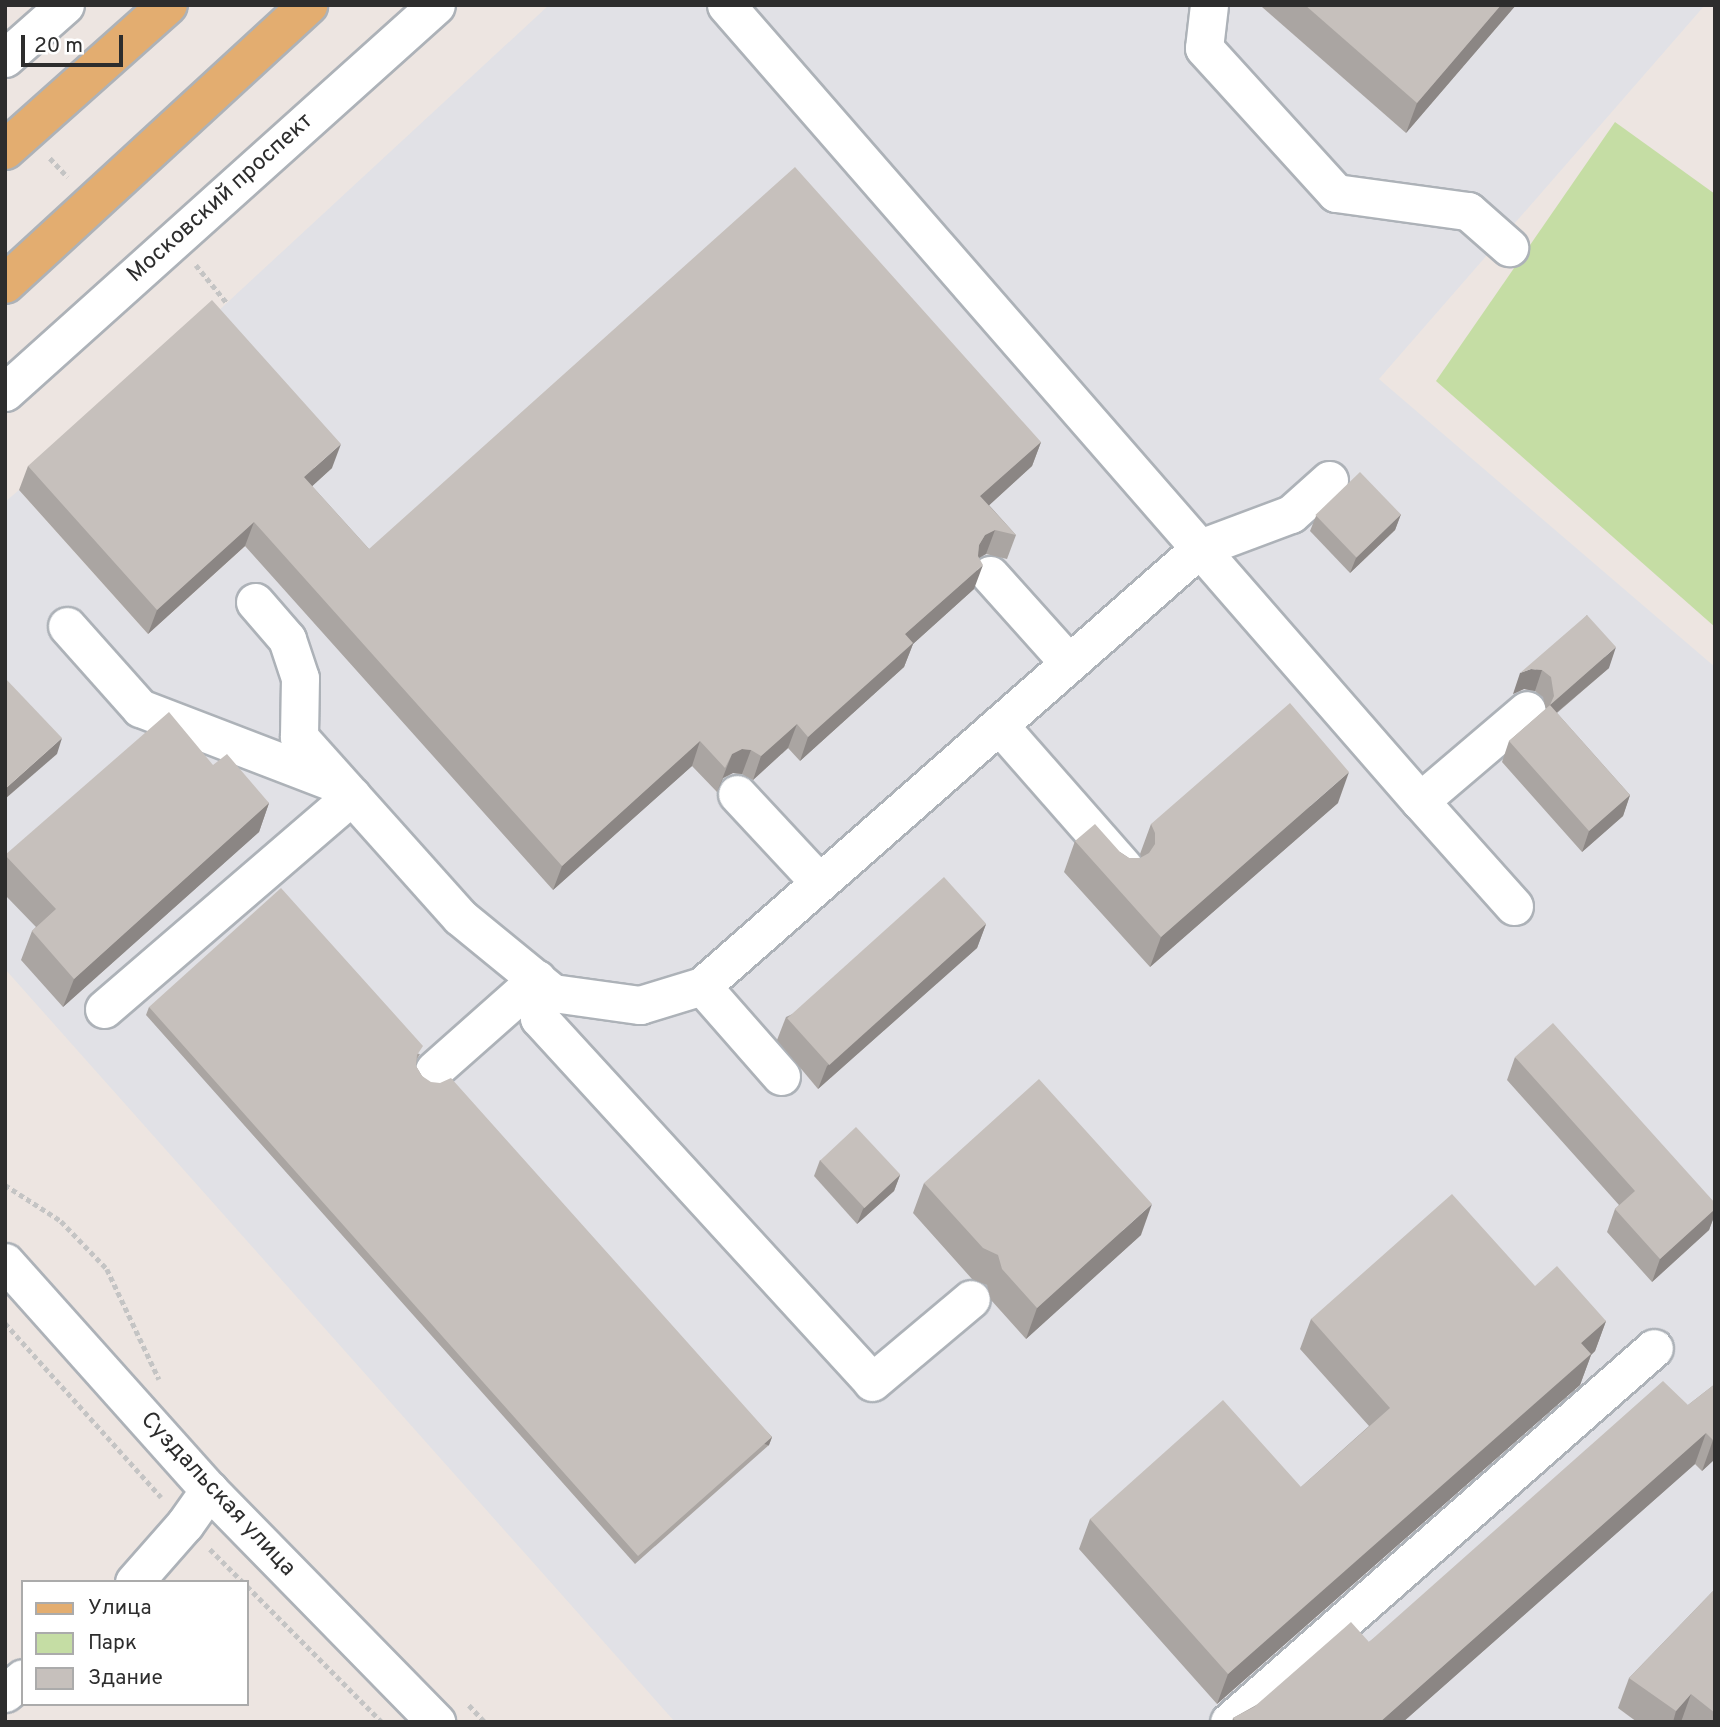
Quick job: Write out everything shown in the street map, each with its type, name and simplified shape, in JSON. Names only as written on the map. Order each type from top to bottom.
[{"type":"main road","points":[[5,150],[168,5]]},
{"type":"main road","points":[[5,284],[308,5]]},
{"type":"street","points":[[5,58],[65,5]]},
{"type":"street","name":"Московский проспект","points":[[5,392],[436,5]]},
{"type":"street","points":[[726,5],[1514,906]]},
{"type":"street","points":[[1209,5],[1204,48],[1336,193],[1468,211],[1509,247]]},
{"type":"street","points":[[255,602],[288,639],[300,678],[299,737],[460,917],[553,993],[640,1005],[702,986],[1200,548],[1290,514],[1329,480]]},
{"type":"street","points":[[990,575],[1069,663]]},
{"type":"street","points":[[67,626],[140,708],[347,791]]},
{"type":"street","points":[[1420,801],[1527,709]]},
{"type":"street","points":[[999,725],[1124,867]]},
{"type":"street","points":[[104,1009],[347,791]]},
{"type":"street","points":[[737,794],[820,882]]},
{"type":"street","points":[[434,1070],[537,979]]},
{"type":"street","points":[[537,979],[539,1018],[872,1381],[971,1299]]},
{"type":"street","points":[[702,986],[781,1076]]},
{"type":"street","name":"Суздальская улица","points":[[5,1262],[209,1490],[436,1722]]},
{"type":"street","points":[[1229,1722],[1654,1348]]},
{"type":"street","points":[[136,1580],[185,1524],[209,1490]]},
{"type":"street","points":[[5,1693],[21,1680]]},
{"type":"path","points":[[5,1185],[61,1221],[107,1269],[162,1385]]},
{"type":"path","points":[[5,1323],[185,1524],[241,1580]]},
{"type":"path","points":[[248,1587],[382,1722]]},
{"type":"path","points":[[466,1702],[485,1722]]},
{"type":"shaded area","points":[[549,5],[1705,5],[1379,379],[1715,667],[1715,1722],[675,1722],[5,969],[5,799],[56,754],[5,700],[5,502],[19,490],[148,634],[332,468],[203,325]]},
{"type":"green space","points":[[1615,122],[1715,194],[1715,627],[1436,381]]},
{"type":"building","points":[[1305,5],[1501,5],[1417,103]]},
{"type":"building","points":[[795,167],[1041,442],[980,496],[1016,535],[995,530],[985,535],[979,545],[978,556],[983,565],[905,634],[913,643],[808,737],[797,724],[761,756],[751,750],[742,749],[732,754],[725,768],[700,741],[562,866],[254,522],[157,610],[28,466],[212,300],[341,444],[304,477],[369,549]]},
{"type":"building","points":[[1360,472],[1401,514],[1356,558],[1315,515]]},
{"type":"building","points":[[1587,615],[1616,647],[1550,705],[1554,696],[1551,677],[1542,670],[1531,669],[1520,673]]},
{"type":"building","points":[[5,678],[62,738],[5,789]]},
{"type":"building","points":[[1290,703],[1349,772],[1161,937],[1075,841],[1095,824],[1120,852],[1129,858],[1140,858],[1149,853],[1155,844],[1155,833],[1151,824]]},
{"type":"building","points":[[1550,705],[1630,795],[1589,831],[1509,741]]},
{"type":"building","points":[[169,712],[213,765],[227,754],[269,803],[74,979],[32,931],[56,909],[5,855]]},
{"type":"building","points":[[944,877],[986,924],[829,1065],[787,1018]]},
{"type":"building","points":[[281,888],[423,1046],[417,1055],[416,1066],[422,1076],[431,1082],[440,1083],[451,1078],[772,1437],[638,1556],[149,1007]]},
{"type":"building","points":[[1553,1023],[1715,1203],[1715,1209],[1660,1259],[1615,1209],[1635,1191],[1515,1057]]},
{"type":"building","points":[[1039,1079],[1152,1204],[1037,1308],[1002,1269],[998,1255],[983,1248],[924,1183]]},
{"type":"building","points":[[856,1127],[900,1175],[864,1208],[820,1160]]},
{"type":"building","points":[[1452,1194],[1535,1286],[1557,1266],[1606,1321],[1581,1343],[1591,1354],[1228,1674],[1090,1519],[1223,1400],[1301,1487],[1390,1408],[1311,1319]]},
{"type":"building","points":[[1663,1381],[1688,1405],[1715,1384],[1715,1439],[1706,1433],[1380,1722],[1236,1722],[1233,1718],[1254,1707],[1351,1622],[1369,1642]]},
{"type":"building","points":[[1715,1589],[1715,1713],[1691,1694],[1676,1711],[1629,1678]]}]
